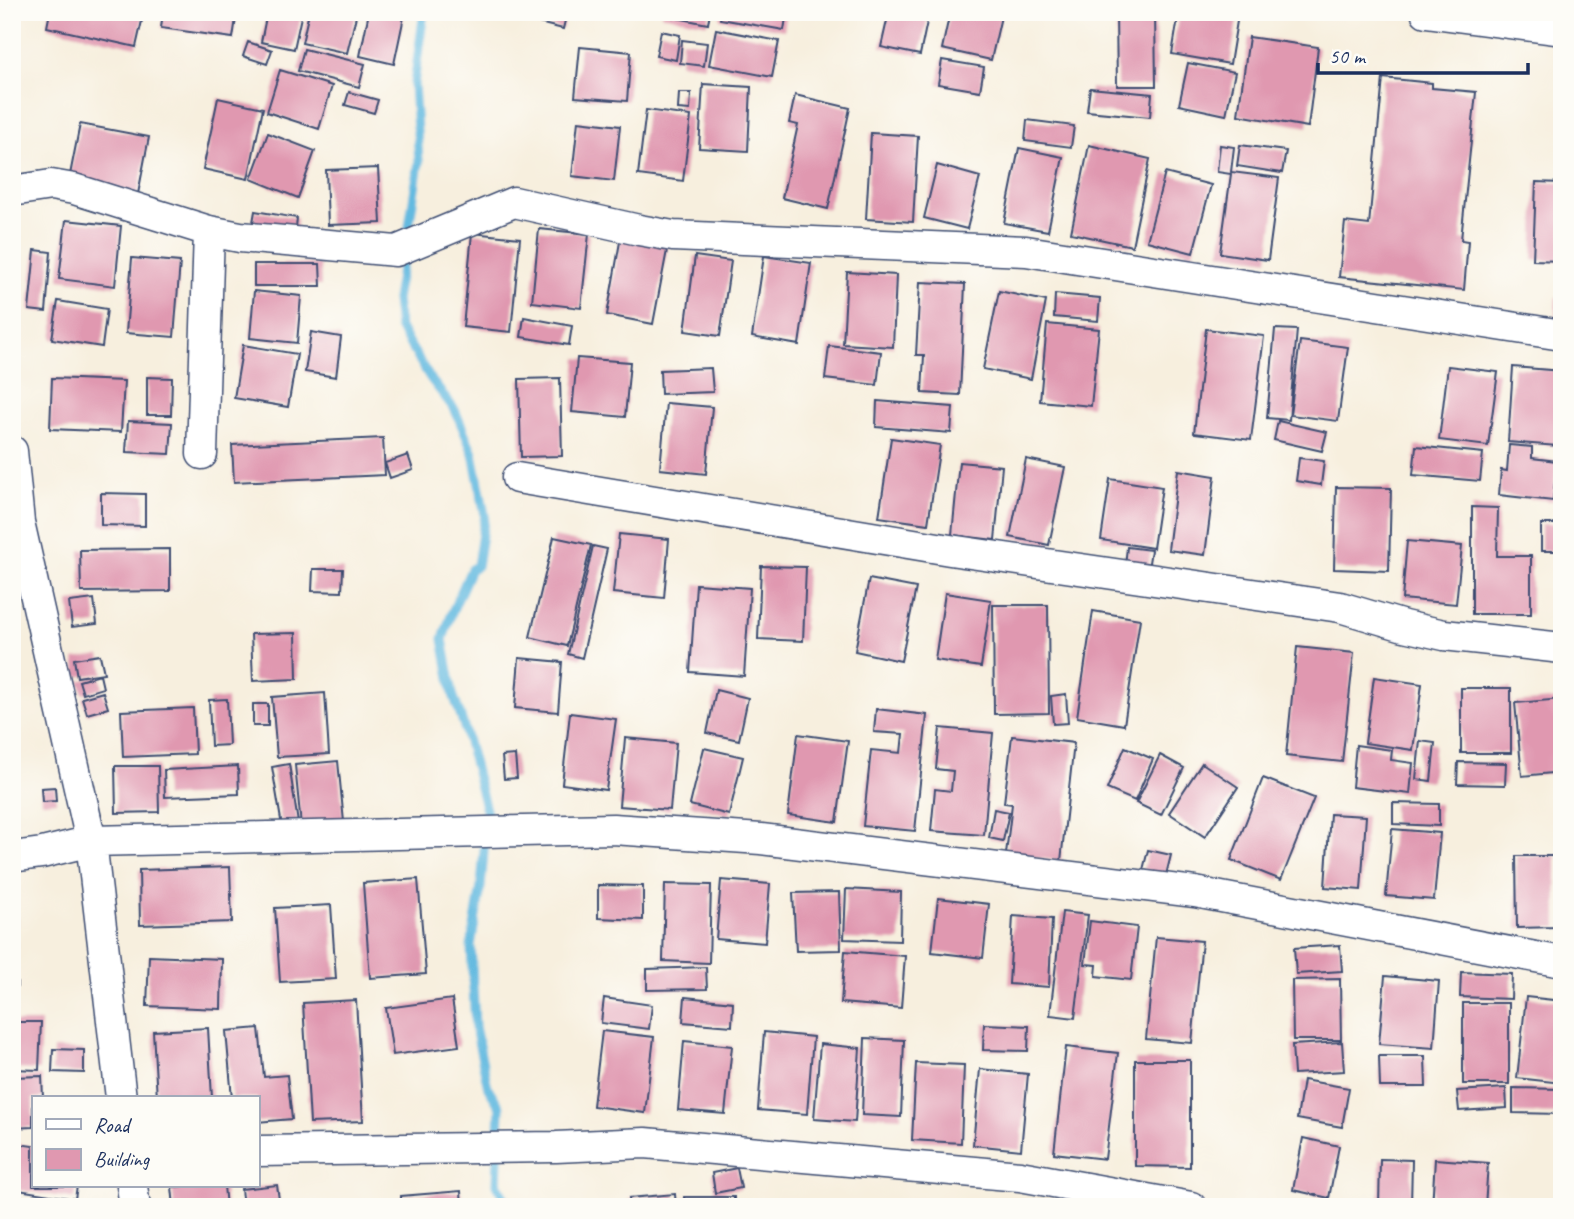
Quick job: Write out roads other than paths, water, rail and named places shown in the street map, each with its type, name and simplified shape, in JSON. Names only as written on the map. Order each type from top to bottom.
[{"type":"street","points":[[1426,12],[1562,30]]},
{"type":"street","points":[[12,191],[51,185],[74,188],[209,231],[240,237],[396,251],[514,202],[673,236],[1026,251],[1562,335]]},
{"type":"street","points":[[202,454],[209,231]]},
{"type":"street","points":[[12,451],[19,522],[91,841],[121,1096]]},
{"type":"street","points":[[517,478],[950,550],[1339,607],[1444,635],[1562,648]]},
{"type":"street","points":[[12,857],[91,841],[613,828],[761,839],[1195,892],[1562,962]]},
{"type":"street","points":[[259,1151],[556,1147],[645,1143],[1020,1176],[1191,1207]]},
{"type":"street","points":[[132,1188],[135,1207]]},
{"type":"waterway","points":[[407,240],[419,162],[414,84],[424,12]]},
{"type":"waterway","points":[[404,253],[396,299],[399,327],[430,378],[455,410],[473,453],[485,515],[477,566],[471,569],[443,639],[453,694],[487,814],[481,887],[471,945],[475,1027],[488,1088],[500,1107],[497,1184],[509,1207]]}]
